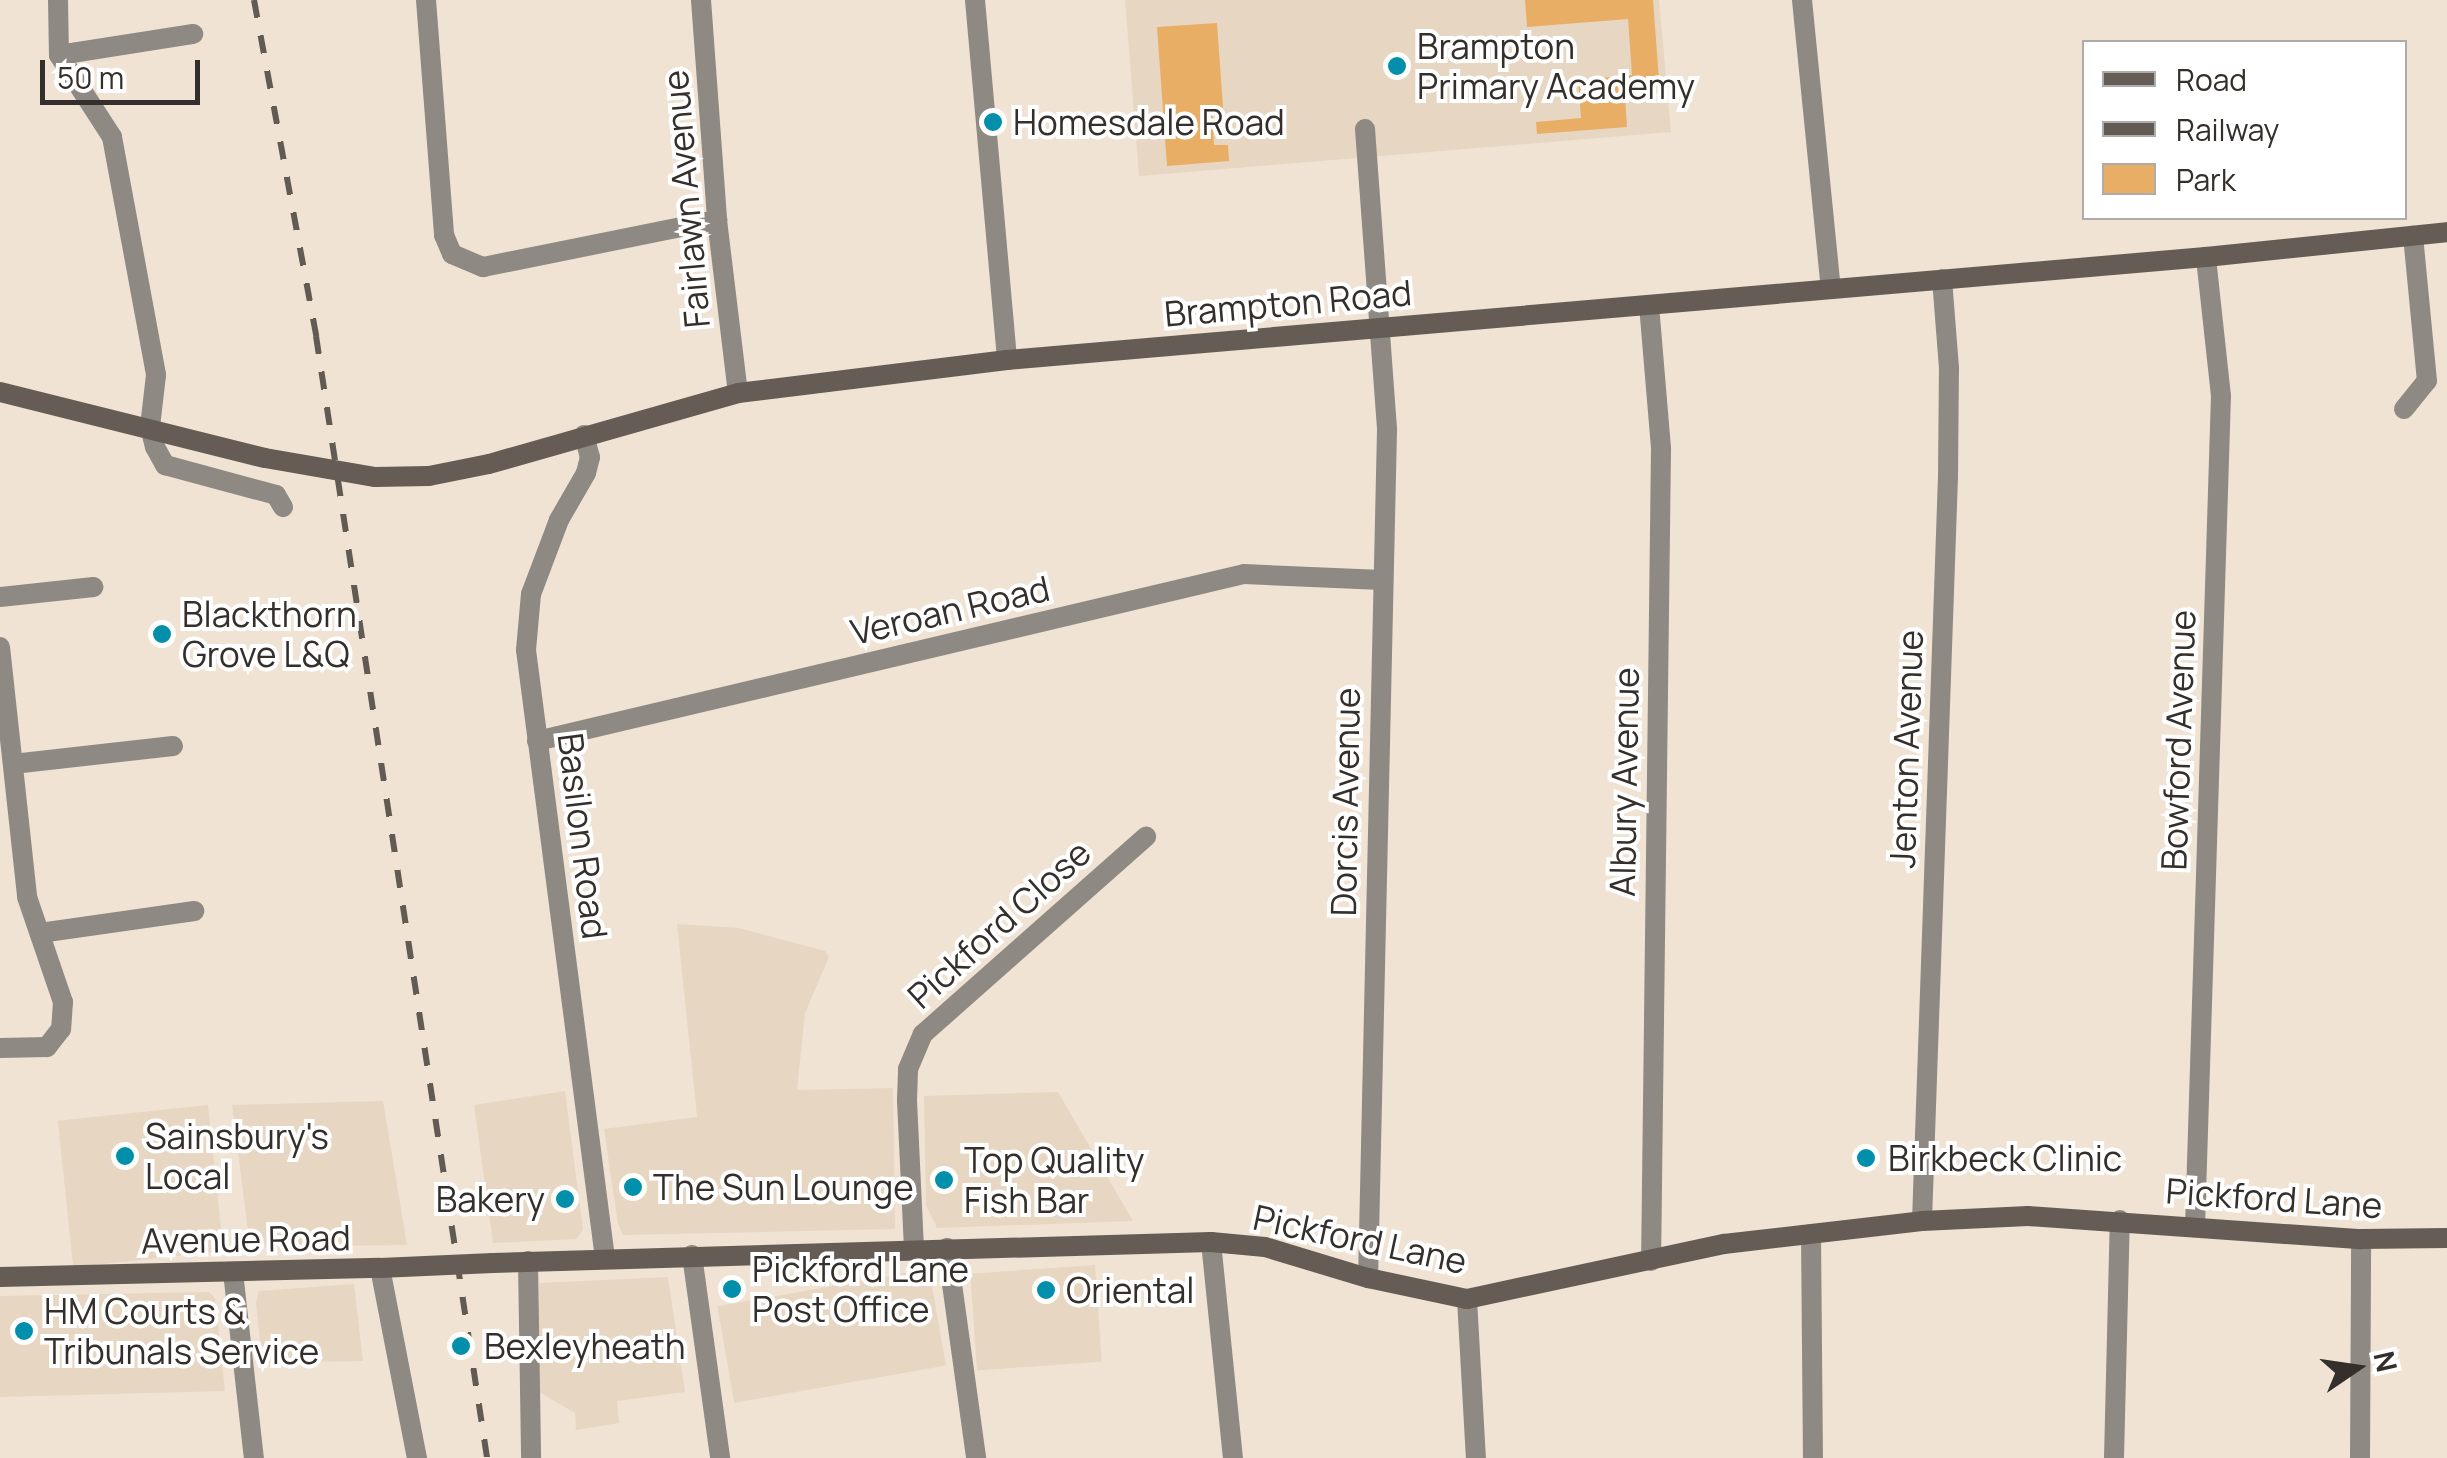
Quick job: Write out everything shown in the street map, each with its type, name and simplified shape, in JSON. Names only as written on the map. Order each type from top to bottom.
[{"type":"street","points":[[58,0],[58,55],[112,137],[156,376],[150,427],[165,465],[276,496],[283,507]]},
{"type":"street","points":[[426,0],[444,235],[452,254],[483,267],[716,220]]},
{"type":"street","name":"Fairlawn Avenue","points":[[701,0],[716,220],[738,392]]},
{"type":"street","points":[[975,0],[1007,360]]},
{"type":"street","points":[[1802,0],[1831,289]]},
{"type":"street","points":[[58,55],[193,34]]},
{"type":"street","name":"Dorcis Avenue","points":[[1365,129],[1386,430],[1368,1278]]},
{"type":"street","name":"Brampton Road","points":[[0,392],[266,458],[375,476],[444,474],[738,392],[1007,360],[2206,257],[2447,232]]},
{"type":"street","points":[[2404,409],[2427,381],[2412,236]]},
{"type":"street","name":"Bowford Avenue","points":[[2195,1226],[2221,396],[2206,257]]},
{"type":"street","name":"Jenton Avenue","points":[[1922,1221],[1948,477],[1949,368],[1942,279]]},
{"type":"street","name":"Albury Avenue","points":[[1649,305],[1661,448],[1651,1261]]},
{"type":"street","name":"Basilon Road","points":[[584,436],[590,457],[586,473],[559,520],[531,594],[526,650],[605,1258]]},
{"type":"street","name":"Veroan Road","points":[[537,741],[1244,574],[1382,580]]},
{"type":"street","points":[[0,597],[93,587]]},
{"type":"street","points":[[0,647],[27,898],[63,1002],[61,1029],[47,1047],[0,1048]]},
{"type":"street","points":[[13,764],[173,746]]},
{"type":"street","name":"Pickford Close","points":[[914,1248],[908,1070],[923,1034],[1146,837]]},
{"type":"street","points":[[40,933],[194,911]]},
{"type":"street","name":"Pickford Lane","points":[[492,1263],[1210,1242],[1265,1247],[1368,1278],[1467,1299],[1724,1244],[1922,1221],[2028,1216],[2362,1239],[2447,1238]]},
{"type":"street","points":[[2114,1458],[2120,1220]]},
{"type":"street","points":[[1811,1234],[1813,1458]]},
{"type":"street","points":[[2360,1458],[2362,1239]]},
{"type":"street","points":[[1210,1242],[1232,1458]]},
{"type":"street","points":[[947,1248],[976,1458]]},
{"type":"street","points":[[692,1255],[720,1458]]},
{"type":"street","points":[[528,1261],[531,1458]]},
{"type":"street","name":"Avenue Road","points":[[0,1277],[492,1263]]},
{"type":"street","points":[[380,1268],[417,1458]]},
{"type":"street","points":[[233,1272],[254,1458]]},
{"type":"street","points":[[1467,1299],[1476,1458]]},
{"type":"shaded area","name":"Brampton Primary Academy","points":[[1125,0],[1659,0],[1671,132],[1139,176]]},
{"type":"shaded area","points":[[677,924],[739,928],[825,951],[829,957],[805,1013],[797,1090],[893,1088],[895,1229],[623,1235],[604,1129],[697,1117]]},
{"type":"shaded area","points":[[565,1091],[583,1230],[576,1239],[493,1243],[474,1105]]},
{"type":"shaded area","points":[[1058,1092],[1133,1221],[937,1228],[926,1205],[924,1096]]},
{"type":"shaded area","points":[[383,1101],[407,1245],[250,1247],[232,1105]]},
{"type":"shaded area","points":[[208,1105],[223,1251],[73,1267],[58,1121]]},
{"type":"shaded area","points":[[1095,1265],[1102,1362],[977,1370],[970,1274]]},
{"type":"shaded area","points":[[929,1269],[946,1366],[734,1403],[717,1306]]},
{"type":"shaded area","points":[[668,1277],[685,1392],[617,1401],[619,1423],[576,1430],[575,1413],[539,1392],[539,1283]]},
{"type":"shaded area","points":[[354,1284],[363,1361],[262,1363],[256,1302],[259,1291]]},
{"type":"shaded area","points":[[209,1292],[215,1298],[225,1391],[0,1397],[0,1296]]},
{"type":"green space","points":[[1525,0],[1653,0],[1660,93],[1625,96],[1627,127],[1537,134],[1536,122],[1581,118],[1578,80],[1632,75],[1628,19],[1527,27]]},
{"type":"green space","points":[[1217,23],[1223,108],[1212,109],[1214,145],[1228,145],[1229,161],[1167,166],[1157,27]]},
{"type":"railway","points":[[254,0],[316,336],[487,1458]]},
{"type":"place","name":"Brampton Primary Academy","points":[[1397,66]]},
{"type":"place","name":"Homesdale Road","points":[[993,122]]},
{"type":"place","name":"Blackthorn Grove L&Q","points":[[162,634]]},
{"type":"place","name":"Sainsbury's Local","points":[[125,1156]]},
{"type":"place","name":"Birkbeck Clinic","points":[[1866,1158]]},
{"type":"place","name":"Top Quality Fish Bar","points":[[944,1180]]},
{"type":"place","name":"The Sun Lounge","points":[[633,1187]]},
{"type":"place","name":"Bakery","points":[[565,1199]]},
{"type":"place","name":"Pickford Lane Post Office","points":[[732,1289]]},
{"type":"place","name":"Oriental","points":[[1046,1290]]},
{"type":"place","name":"HM Courts & Tribunals Service","points":[[24,1331]]},
{"type":"place","name":"Bexleyheath","points":[[461,1346]]}]
